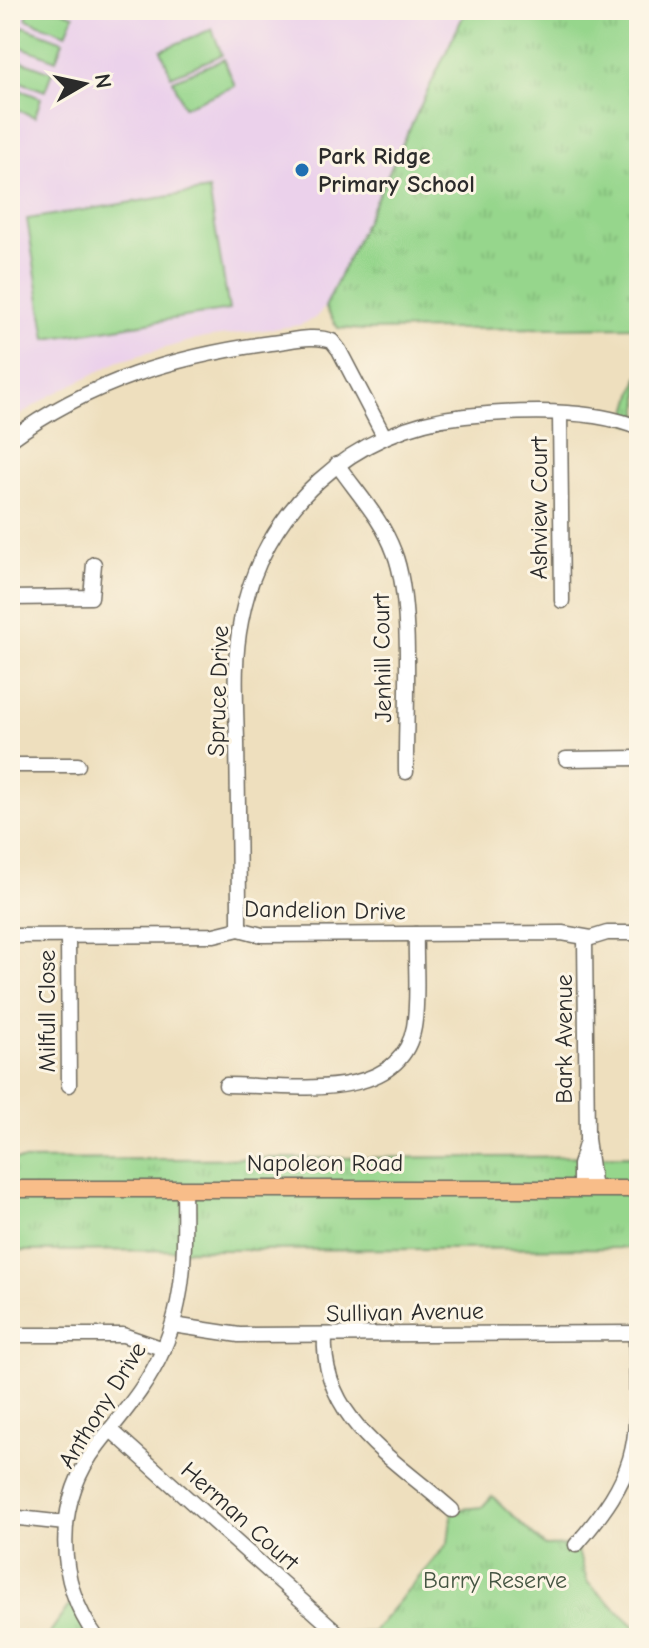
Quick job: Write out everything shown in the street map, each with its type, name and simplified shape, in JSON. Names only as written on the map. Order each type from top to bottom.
[{"type":"main road","name":"Napoleon Road","points":[[10,1189],[639,1189]]},
{"type":"street","points":[[10,440],[90,391],[158,365],[262,344],[335,334],[384,436]]},
{"type":"street","name":"Ashview Court","points":[[560,415],[562,601]]},
{"type":"street","name":"Spruce Drive","points":[[239,929],[236,675],[241,619],[249,587],[271,539],[299,500],[337,464],[384,436],[448,418],[606,417],[639,428]]},
{"type":"street","name":"Jenhill Court","points":[[337,464],[380,523],[398,563],[404,600],[406,772]]},
{"type":"street","points":[[10,598],[91,597],[94,564]]},
{"type":"street","points":[[566,759],[639,758]]},
{"type":"street","points":[[10,765],[78,765]]},
{"type":"street","name":"Dandelion Drive","points":[[10,936],[214,935],[239,929],[262,935],[562,933],[585,938],[607,933],[639,933]]},
{"type":"street","points":[[226,1085],[351,1085],[387,1071],[402,1058],[414,1028],[416,934]]},
{"type":"street","name":"Milfull Close","points":[[68,936],[69,1085]]},
{"type":"street","name":"Bark Avenue","points":[[585,938],[587,1189]]},
{"type":"street","name":"Anthony Drive","points":[[97,1638],[71,1587],[66,1562],[65,1523],[82,1471],[144,1389],[173,1325],[184,1266],[184,1189]]},
{"type":"street","name":"Sullivan Avenue","points":[[173,1325],[220,1334],[638,1333]]},
{"type":"street","points":[[576,1545],[617,1495],[632,1460],[637,1424],[638,1333]]},
{"type":"street","points":[[10,1335],[123,1335],[164,1349]]},
{"type":"street","points":[[325,1335],[328,1378],[347,1416],[452,1510]]},
{"type":"street","name":"Herman Court","points":[[111,1430],[339,1634]]},
{"type":"street","points":[[10,1517],[65,1523]]},
{"type":"shaded area","points":[[10,10],[466,10],[325,307],[315,318],[300,325],[197,339],[119,361],[50,396],[10,421]]},
{"type":"green space","points":[[29,10],[60,10],[74,15],[66,34],[26,19]]},
{"type":"green space","points":[[466,10],[639,10],[639,327],[363,330],[338,328],[325,307]]},
{"type":"green space","points":[[23,26],[63,41],[56,60],[16,45]]},
{"type":"green space","points":[[212,29],[222,55],[171,76],[161,50]]},
{"type":"green space","points":[[11,57],[52,72],[45,91],[10,78]]},
{"type":"green space","points":[[224,59],[235,86],[184,107],[173,80]]},
{"type":"green space","points":[[10,86],[41,98],[35,117],[10,107]]},
{"type":"green space","points":[[209,190],[229,310],[46,339],[27,219]]},
{"type":"green space","points":[[639,374],[639,418],[636,426],[625,422]]},
{"type":"green space","points":[[639,1156],[639,1248],[10,1251],[10,1160]]},
{"type":"green space","name":"Barry Reserve","points":[[492,1496],[545,1546],[576,1545],[588,1583],[639,1630],[636,1638],[340,1638],[339,1634],[373,1632],[448,1543],[452,1510],[482,1507]]},
{"type":"green space","points":[[75,1597],[97,1638],[46,1638]]},
{"type":"place","name":"Park Ridge Primary School","points":[[302,170]]}]
